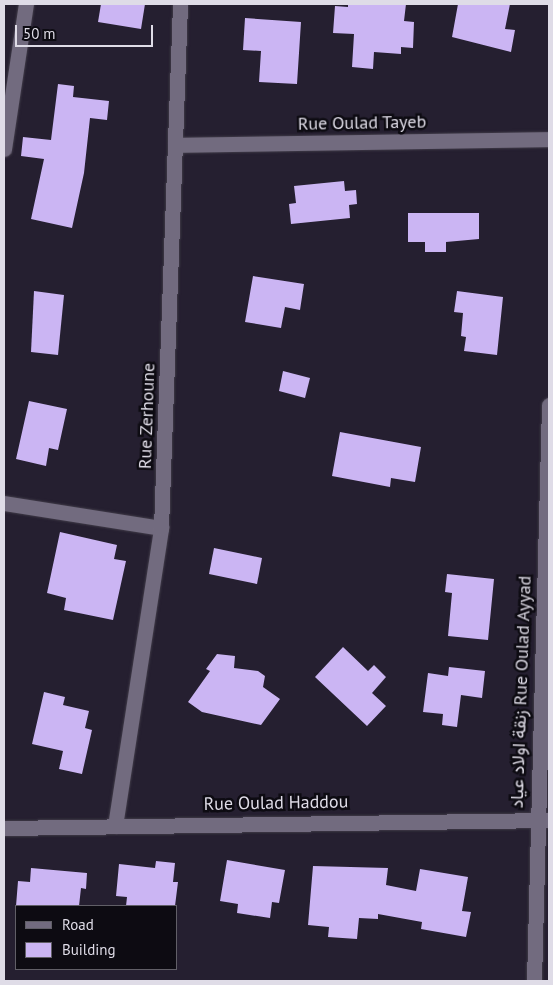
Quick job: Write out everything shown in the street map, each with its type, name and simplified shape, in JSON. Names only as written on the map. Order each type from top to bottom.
[{"type":"street","points":[[4,149],[26,4]]},
{"type":"street","name":"Rue Zerhoune","points":[[115,826],[162,528],[180,4]]},
{"type":"street","name":"Rue Oulad Tayeb","points":[[175,145],[549,139]]},
{"type":"street","name":"زنقة اولاد عياد Rue Oulad Ayyad","points":[[534,981],[542,820],[549,405]]},
{"type":"street","points":[[4,503],[162,528]]},
{"type":"street","name":"Rue Oulad Haddou","points":[[4,828],[542,820]]},
{"type":"building","points":[[101,4],[145,4],[141,29],[98,22]]},
{"type":"building","points":[[348,4],[406,4],[404,21],[414,22],[413,48],[401,47],[401,54],[374,52],[373,69],[352,67],[354,34],[333,33],[335,6],[348,7]]},
{"type":"building","points":[[458,4],[510,4],[505,29],[515,30],[511,52],[452,37]]},
{"type":"building","points":[[245,18],[301,22],[297,84],[259,82],[261,51],[243,50]]},
{"type":"building","points":[[58,84],[74,86],[73,97],[109,101],[107,120],[90,118],[84,173],[72,228],[31,219],[44,159],[21,156],[23,137],[51,140]]},
{"type":"building","points":[[344,181],[345,191],[356,190],[357,204],[349,205],[350,218],[291,224],[289,204],[296,203],[294,186]]},
{"type":"building","points":[[408,213],[479,213],[479,239],[446,242],[446,252],[425,252],[425,242],[408,242]]},
{"type":"building","points":[[253,276],[304,284],[300,310],[285,307],[281,328],[245,322]]},
{"type":"building","points":[[34,291],[64,295],[58,355],[31,352]]},
{"type":"building","points":[[457,291],[503,297],[497,355],[464,351],[466,337],[461,336],[463,313],[454,312]]},
{"type":"building","points":[[283,371],[310,378],[305,398],[279,391]]},
{"type":"building","points":[[29,401],[67,409],[58,450],[49,448],[46,466],[16,459]]},
{"type":"building","points":[[340,432],[421,447],[415,482],[391,478],[390,487],[332,476]]},
{"type":"building","points":[[60,532],[117,545],[114,559],[126,561],[113,620],[64,610],[66,598],[47,593]]},
{"type":"building","points":[[214,548],[262,558],[257,584],[209,574]]},
{"type":"building","points":[[447,574],[494,579],[488,640],[448,636],[452,593],[445,592]]},
{"type":"building","points":[[343,647],[368,671],[374,665],[386,677],[372,693],[386,706],[367,726],[315,677]]},
{"type":"building","points":[[217,654],[235,656],[234,668],[258,671],[265,676],[263,687],[280,699],[261,725],[202,712],[188,702],[210,671],[206,669]]},
{"type":"building","points":[[449,667],[485,671],[482,698],[461,695],[457,727],[442,725],[443,714],[423,712],[428,673],[448,676]]},
{"type":"building","points":[[44,692],[65,697],[63,705],[89,711],[85,728],[92,730],[82,774],[59,769],[63,751],[32,744]]},
{"type":"building","points":[[227,860],[285,870],[279,903],[272,902],[270,918],[237,913],[238,904],[220,901]]},
{"type":"building","points":[[156,861],[175,863],[173,882],[178,882],[175,905],[126,905],[127,897],[116,896],[119,864],[155,868]]},
{"type":"building","points":[[313,866],[388,868],[386,885],[416,891],[420,869],[468,877],[462,911],[471,912],[466,937],[421,929],[422,922],[378,914],[378,919],[359,918],[357,939],[328,937],[329,927],[308,925]]},
{"type":"building","points":[[31,868],[87,873],[86,889],[81,888],[79,905],[16,905],[18,881],[30,882]]}]
